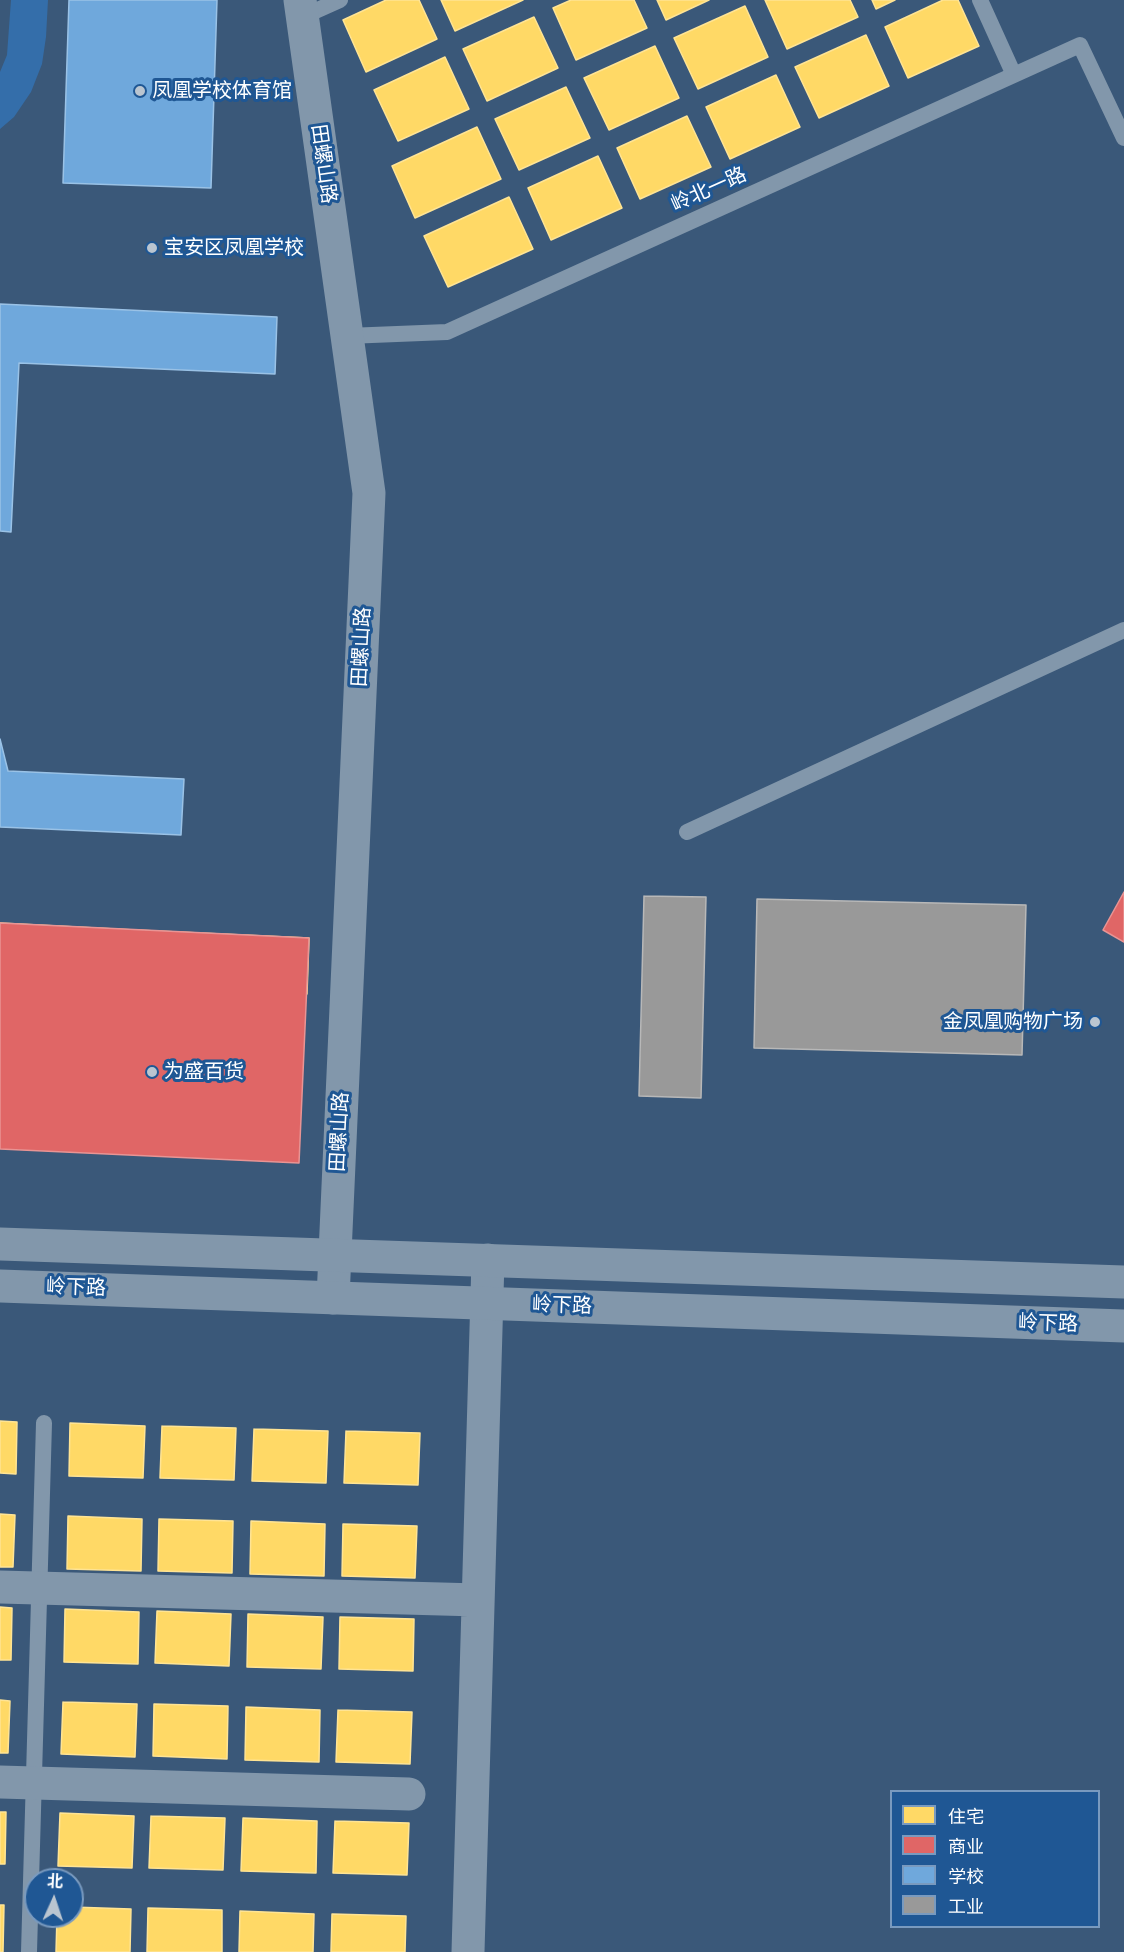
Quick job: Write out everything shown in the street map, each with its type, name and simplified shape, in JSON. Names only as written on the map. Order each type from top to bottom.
[{"type":"street","name":"田螺山路","points":[[301,9],[369,494],[333,1298]]},
{"type":"street","points":[[0,1244],[1124,1282]]},
{"type":"street","points":[[468,1952],[488,1260]]},
{"type":"street","name":"岭下路","points":[[0,1286],[1124,1326]]},
{"type":"street","points":[[0,1587],[478,1600]]},
{"type":"street","points":[[0,1782],[409,1794]]},
{"type":"lane","points":[[301,9],[340,0]]},
{"type":"lane","points":[[980,0],[1014,75]]},
{"type":"lane","name":"岭北一路","points":[[347,336],[447,332],[1080,45],[1124,138]]},
{"type":"lane","points":[[687,832],[1124,630]]},
{"type":"lane","points":[[29,1952],[44,1423]]},
{"type":"shaded area","points":[[11,0],[48,0],[46,37],[42,64],[31,92],[14,117],[0,129],[0,72],[7,55]]},
{"type":"building: 住宅","points":[[386,0],[419,0],[437,39],[366,72],[343,20]]},
{"type":"building: 住宅","points":[[441,0],[523,0],[455,31]]},
{"type":"building: 住宅","points":[[571,0],[634,0],[647,28],[576,60],[553,8]]},
{"type":"building: 住宅","points":[[657,0],[709,0],[666,20]]},
{"type":"building: 住宅","points":[[765,0],[850,0],[858,17],[787,49]]},
{"type":"building: 住宅","points":[[872,0],[895,0],[876,9]]},
{"type":"building: 住宅","points":[[943,0],[958,0],[979,46],[908,78],[885,27]]},
{"type":"building: 住宅","points":[[745,6],[768,57],[698,89],[674,38]]},
{"type":"building: 住宅","points":[[534,17],[558,68],[487,101],[463,49]]},
{"type":"building: 住宅","points":[[866,35],[889,86],[819,118],[795,67]]},
{"type":"building: 住宅","points":[[655,46],[679,98],[609,130],[584,78]]},
{"type":"building: 住宅","points":[[445,57],[469,109],[398,141],[374,90]]},
{"type":"building: 住宅","points":[[776,75],[800,127],[730,159],[706,107]]},
{"type":"building: 住宅","points":[[566,87],[590,138],[519,170],[495,119]]},
{"type":"building: 住宅","points":[[687,116],[711,167],[640,199],[617,148]]},
{"type":"building: 住宅","points":[[477,127],[501,179],[415,218],[392,166]]},
{"type":"building: 住宅","points":[[598,156],[622,208],[551,240],[528,188]]},
{"type":"building: 住宅","points":[[509,197],[533,249],[448,287],[424,236]]},
{"type":"building: 住宅","points":[[0,923],[135,930],[132,986],[76,984],[75,1011],[90,1012],[87,1078],[0,1074],[0,1008],[13,1008],[15,981],[0,981]]},
{"type":"building: 住宅","points":[[135,930],[309,938],[307,994],[251,992],[249,1019],[264,1020],[261,1086],[169,1082],[172,1016],[188,1016],[189,989],[132,986]]},
{"type":"building: 住宅","points":[[0,1421],[17,1422],[16,1474],[0,1473]]},
{"type":"building: 住宅","points":[[70,1423],[145,1426],[143,1478],[69,1476]]},
{"type":"building: 住宅","points":[[162,1426],[236,1428],[234,1480],[160,1478]]},
{"type":"building: 住宅","points":[[254,1429],[328,1431],[326,1483],[252,1481]]},
{"type":"building: 住宅","points":[[346,1431],[420,1433],[418,1485],[344,1483]]},
{"type":"building: 住宅","points":[[0,1514],[15,1515],[13,1567],[0,1567]]},
{"type":"building: 住宅","points":[[68,1516],[142,1519],[141,1571],[67,1569]]},
{"type":"building: 住宅","points":[[159,1519],[233,1521],[232,1573],[158,1571]]},
{"type":"building: 住宅","points":[[251,1521],[325,1524],[324,1576],[250,1574]]},
{"type":"building: 住宅","points":[[343,1524],[417,1526],[415,1578],[342,1576]]},
{"type":"building: 住宅","points":[[0,1607],[12,1608],[11,1660],[0,1660]]},
{"type":"building: 住宅","points":[[65,1609],[139,1612],[138,1664],[64,1662]]},
{"type":"building: 住宅","points":[[157,1611],[231,1614],[229,1666],[155,1663]]},
{"type":"building: 住宅","points":[[248,1614],[323,1617],[321,1669],[247,1667]]},
{"type":"building: 住宅","points":[[340,1617],[414,1619],[413,1671],[339,1669]]},
{"type":"building: 住宅","points":[[0,1700],[10,1701],[8,1753],[0,1753]]},
{"type":"building: 住宅","points":[[63,1702],[137,1704],[135,1757],[61,1754]]},
{"type":"building: 住宅","points":[[154,1704],[228,1706],[227,1759],[153,1756]]},
{"type":"building: 住宅","points":[[246,1707],[320,1710],[319,1762],[245,1760]]},
{"type":"building: 住宅","points":[[338,1710],[412,1712],[410,1764],[336,1762]]},
{"type":"building: 住宅","points":[[0,1812],[6,1812],[5,1864],[0,1864]]},
{"type":"building: 住宅","points":[[60,1813],[134,1816],[132,1868],[58,1866]]},
{"type":"building: 住宅","points":[[151,1816],[225,1818],[223,1870],[149,1868]]},
{"type":"building: 住宅","points":[[243,1818],[317,1821],[316,1873],[241,1871]]},
{"type":"building: 住宅","points":[[335,1821],[409,1823],[407,1875],[333,1873]]},
{"type":"building: 住宅","points":[[0,1905],[4,1905],[3,1952],[0,1952]]},
{"type":"building: 住宅","points":[[84,1907],[131,1909],[130,1952],[56,1952],[57,1928],[84,1928]]},
{"type":"building: 住宅","points":[[148,1908],[222,1910],[222,1952],[147,1952]]},
{"type":"building: 住宅","points":[[240,1911],[314,1914],[313,1952],[239,1952]]},
{"type":"building: 住宅","points":[[332,1914],[406,1916],[405,1952],[331,1952]]},
{"type":"building: 商业","points":[[1124,892],[1124,942],[1103,930]]},
{"type":"building: 商业","name":"为盛百货","points":[[0,923],[309,938],[299,1163],[0,1149]]},
{"type":"building: 学校","name":"凤凰学校体育馆","points":[[69,0],[217,0],[211,188],[63,183]]},
{"type":"building: 学校","points":[[0,304],[277,317],[275,374],[19,363],[11,532],[0,531]]},
{"type":"building: 学校","points":[[0,739],[8,771],[184,779],[181,835],[0,827]]},
{"type":"building: 工业","points":[[644,896],[706,897],[701,1098],[639,1096]]},
{"type":"building: 工业","points":[[757,899],[1026,905],[1022,1055],[754,1048]]},
{"type":"place","name":"凤凰学校体育馆","points":[[140,91]]},
{"type":"place","name":"宝安区凤凰学校","points":[[152,248]]},
{"type":"place","name":"金凤凰购物广场","points":[[1095,1022]]},
{"type":"place","name":"为盛百货","points":[[152,1072]]}]
